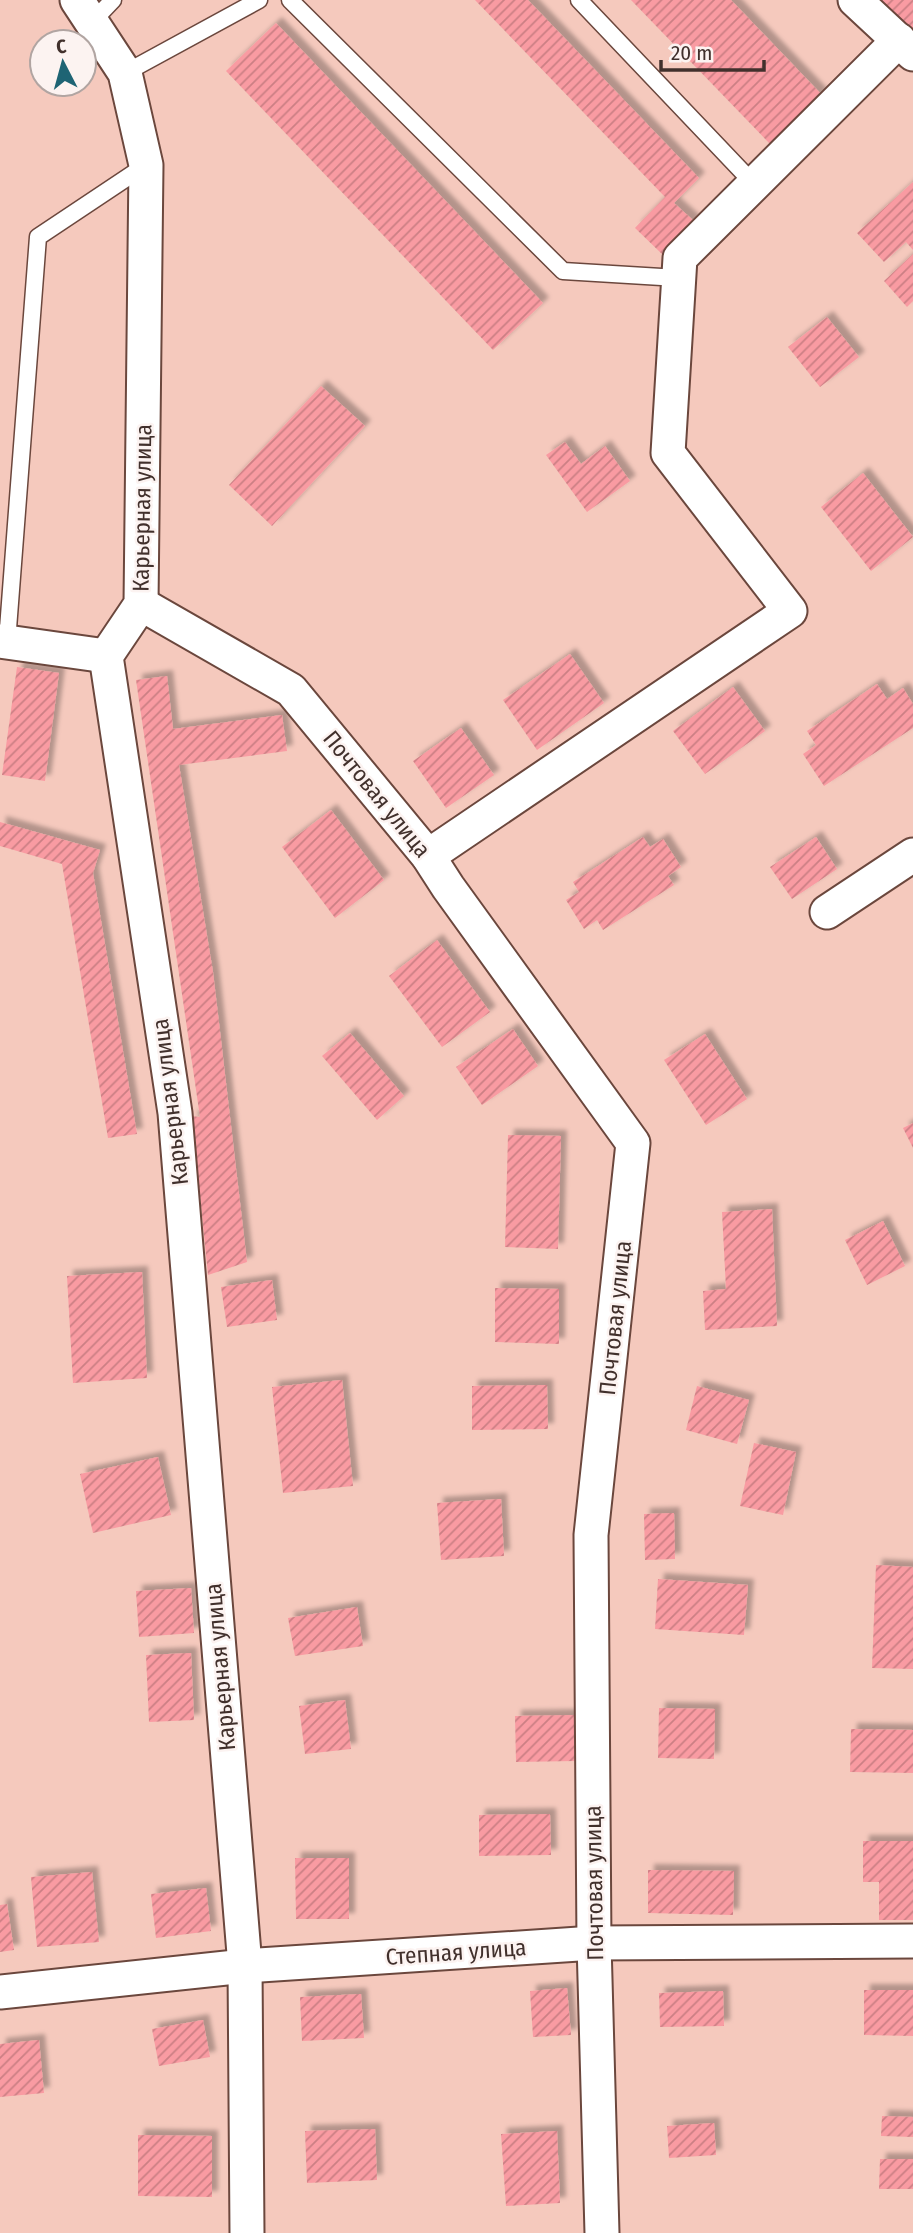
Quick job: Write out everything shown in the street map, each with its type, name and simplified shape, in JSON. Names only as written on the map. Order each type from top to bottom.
[{"type":"street","points":[[428,856],[790,611],[668,453],[680,258],[754,184],[906,47],[855,0]]},
{"type":"street","name":"Карьерная улица","points":[[94,7],[125,73],[146,164],[141,604],[106,656],[175,1113],[245,1966],[247,2233]]},
{"type":"street","name":"Почтовая улица","points":[[141,604],[290,690],[428,856],[634,1143],[592,1535],[594,1943],[602,2233]]},
{"type":"street","points":[[4,641],[106,656]]},
{"type":"street","points":[[827,912],[913,855]]},
{"type":"street","name":"Степная улица","points":[[0,1992],[245,1966],[594,1943],[913,1941]]},
{"type":"lane","points":[[125,73],[259,0]]},
{"type":"lane","points":[[290,0],[564,271],[678,278]]},
{"type":"lane","points":[[579,0],[754,184]]},
{"type":"lane","points":[[4,641],[38,237],[146,164]]},
{"type":"building","points":[[475,0],[528,0],[699,178],[674,203],[695,222],[663,255],[635,228],[665,197]]},
{"type":"building","points":[[631,0],[731,0],[822,95],[770,144]]},
{"type":"building","points":[[879,0],[913,0],[913,36]]},
{"type":"building","points":[[276,23],[543,303],[493,350],[226,71]]},
{"type":"building","points":[[913,182],[913,250],[906,242],[884,262],[857,233]]},
{"type":"building","points":[[913,254],[913,301],[907,307],[884,281]]},
{"type":"building","points":[[827,317],[859,357],[820,387],[788,347]]},
{"type":"building","points":[[321,386],[365,426],[272,526],[229,485]]},
{"type":"building","points":[[565,442],[581,464],[605,446],[630,481],[587,512],[546,455]]},
{"type":"building","points":[[863,473],[913,537],[871,571],[821,507]]},
{"type":"building","points":[[570,654],[604,703],[537,750],[503,700]]},
{"type":"building","points":[[17,667],[59,673],[45,781],[2,775]]},
{"type":"building","points":[[167,676],[173,729],[282,715],[287,751],[179,765],[213,972],[247,1262],[208,1275],[192,1116],[200,1117],[136,680]]},
{"type":"building","points":[[877,684],[887,699],[903,688],[913,704],[913,728],[824,786],[803,754],[816,745],[807,731]]},
{"type":"building","points":[[733,687],[765,731],[705,774],[673,731]]},
{"type":"building","points":[[461,728],[494,775],[446,808],[413,761]]},
{"type":"building","points":[[331,810],[384,880],[335,918],[282,847]]},
{"type":"building","points":[[0,822],[100,850],[93,873],[137,1134],[108,1138],[62,864],[0,846]]},
{"type":"building","points":[[643,837],[650,847],[663,839],[681,867],[668,876],[674,885],[603,930],[597,920],[584,929],[566,900],[579,892],[573,882]]},
{"type":"building","points":[[816,837],[837,869],[792,899],[770,867]]},
{"type":"building","points":[[437,940],[490,1012],[442,1047],[389,976]]},
{"type":"building","points":[[513,1029],[538,1066],[482,1105],[456,1067]]},
{"type":"building","points":[[350,1033],[404,1096],[377,1120],[322,1056]]},
{"type":"building","points":[[705,1034],[747,1099],[706,1125],[664,1060]]},
{"type":"building","points":[[913,1123],[913,1148],[903,1128]]},
{"type":"building","points":[[508,1135],[561,1136],[558,1249],[505,1247]]},
{"type":"building","points":[[772,1209],[777,1326],[705,1330],[703,1291],[726,1289],[722,1212]]},
{"type":"building","points":[[883,1221],[905,1266],[867,1285],[845,1240]]},
{"type":"building","points":[[142,1272],[147,1378],[73,1383],[67,1276]]},
{"type":"building","points":[[272,1280],[277,1320],[227,1327],[221,1287]]},
{"type":"building","points":[[495,1288],[559,1289],[559,1344],[495,1342]]},
{"type":"building","points":[[342,1380],[353,1486],[283,1493],[272,1387]]},
{"type":"building","points":[[547,1385],[548,1429],[472,1430],[472,1386]]},
{"type":"building","points":[[697,1386],[749,1400],[737,1444],[686,1430]]},
{"type":"building","points":[[754,1443],[796,1452],[783,1515],[740,1506]]},
{"type":"building","points":[[158,1457],[171,1515],[93,1533],[80,1474]]},
{"type":"building","points":[[501,1499],[504,1556],[441,1560],[437,1503]]},
{"type":"building","points":[[674,1513],[675,1559],[645,1560],[644,1514]]},
{"type":"building","points":[[876,1565],[913,1567],[913,1669],[872,1668]]},
{"type":"building","points":[[658,1579],[748,1585],[744,1635],[655,1629]]},
{"type":"building","points":[[191,1588],[194,1633],[139,1637],[136,1591]]},
{"type":"building","points":[[357,1607],[363,1646],[295,1656],[288,1618]]},
{"type":"building","points":[[191,1653],[194,1720],[149,1722],[146,1655]]},
{"type":"building","points":[[345,1700],[351,1749],[305,1754],[299,1706]]},
{"type":"building","points":[[659,1708],[715,1709],[714,1759],[658,1758]]},
{"type":"building","points":[[575,1715],[576,1761],[516,1762],[515,1716]]},
{"type":"building","points":[[851,1729],[913,1730],[913,1773],[850,1772]]},
{"type":"building","points":[[550,1814],[551,1855],[479,1856],[479,1815]]},
{"type":"building","points":[[863,1841],[913,1841],[913,1920],[879,1920],[879,1882],[863,1882]]},
{"type":"building","points":[[295,1858],[349,1858],[349,1919],[296,1919]]},
{"type":"building","points":[[648,1870],[734,1871],[733,1915],[648,1913]]},
{"type":"building","points":[[92,1872],[99,1942],[37,1947],[31,1877]]},
{"type":"building","points":[[206,1888],[211,1931],[156,1938],[151,1894]]},
{"type":"building","points":[[7,1904],[14,1950],[0,1952],[0,1905]]},
{"type":"building","points":[[567,1988],[571,2035],[533,2037],[530,1991]]},
{"type":"building","points":[[864,1990],[913,1990],[913,2036],[864,2035]]},
{"type":"building","points":[[723,1991],[724,2026],[660,2027],[659,1993]]},
{"type":"building","points":[[361,1994],[364,2038],[302,2041],[300,1997]]},
{"type":"building","points":[[203,2020],[210,2057],[159,2066],[152,2029]]},
{"type":"building","points":[[39,2040],[44,2093],[0,2097],[0,2044]]},
{"type":"building","points":[[882,2116],[913,2117],[913,2137],[881,2136]]},
{"type":"building","points":[[714,2123],[716,2155],[669,2158],[667,2126]]},
{"type":"building","points":[[375,2129],[377,2180],[307,2183],[305,2131]]},
{"type":"building","points":[[557,2131],[560,2203],[506,2206],[501,2134]]},
{"type":"building","points":[[138,2135],[212,2136],[212,2197],[138,2196]]},
{"type":"building","points":[[880,2159],[913,2159],[913,2189],[879,2189]]}]
